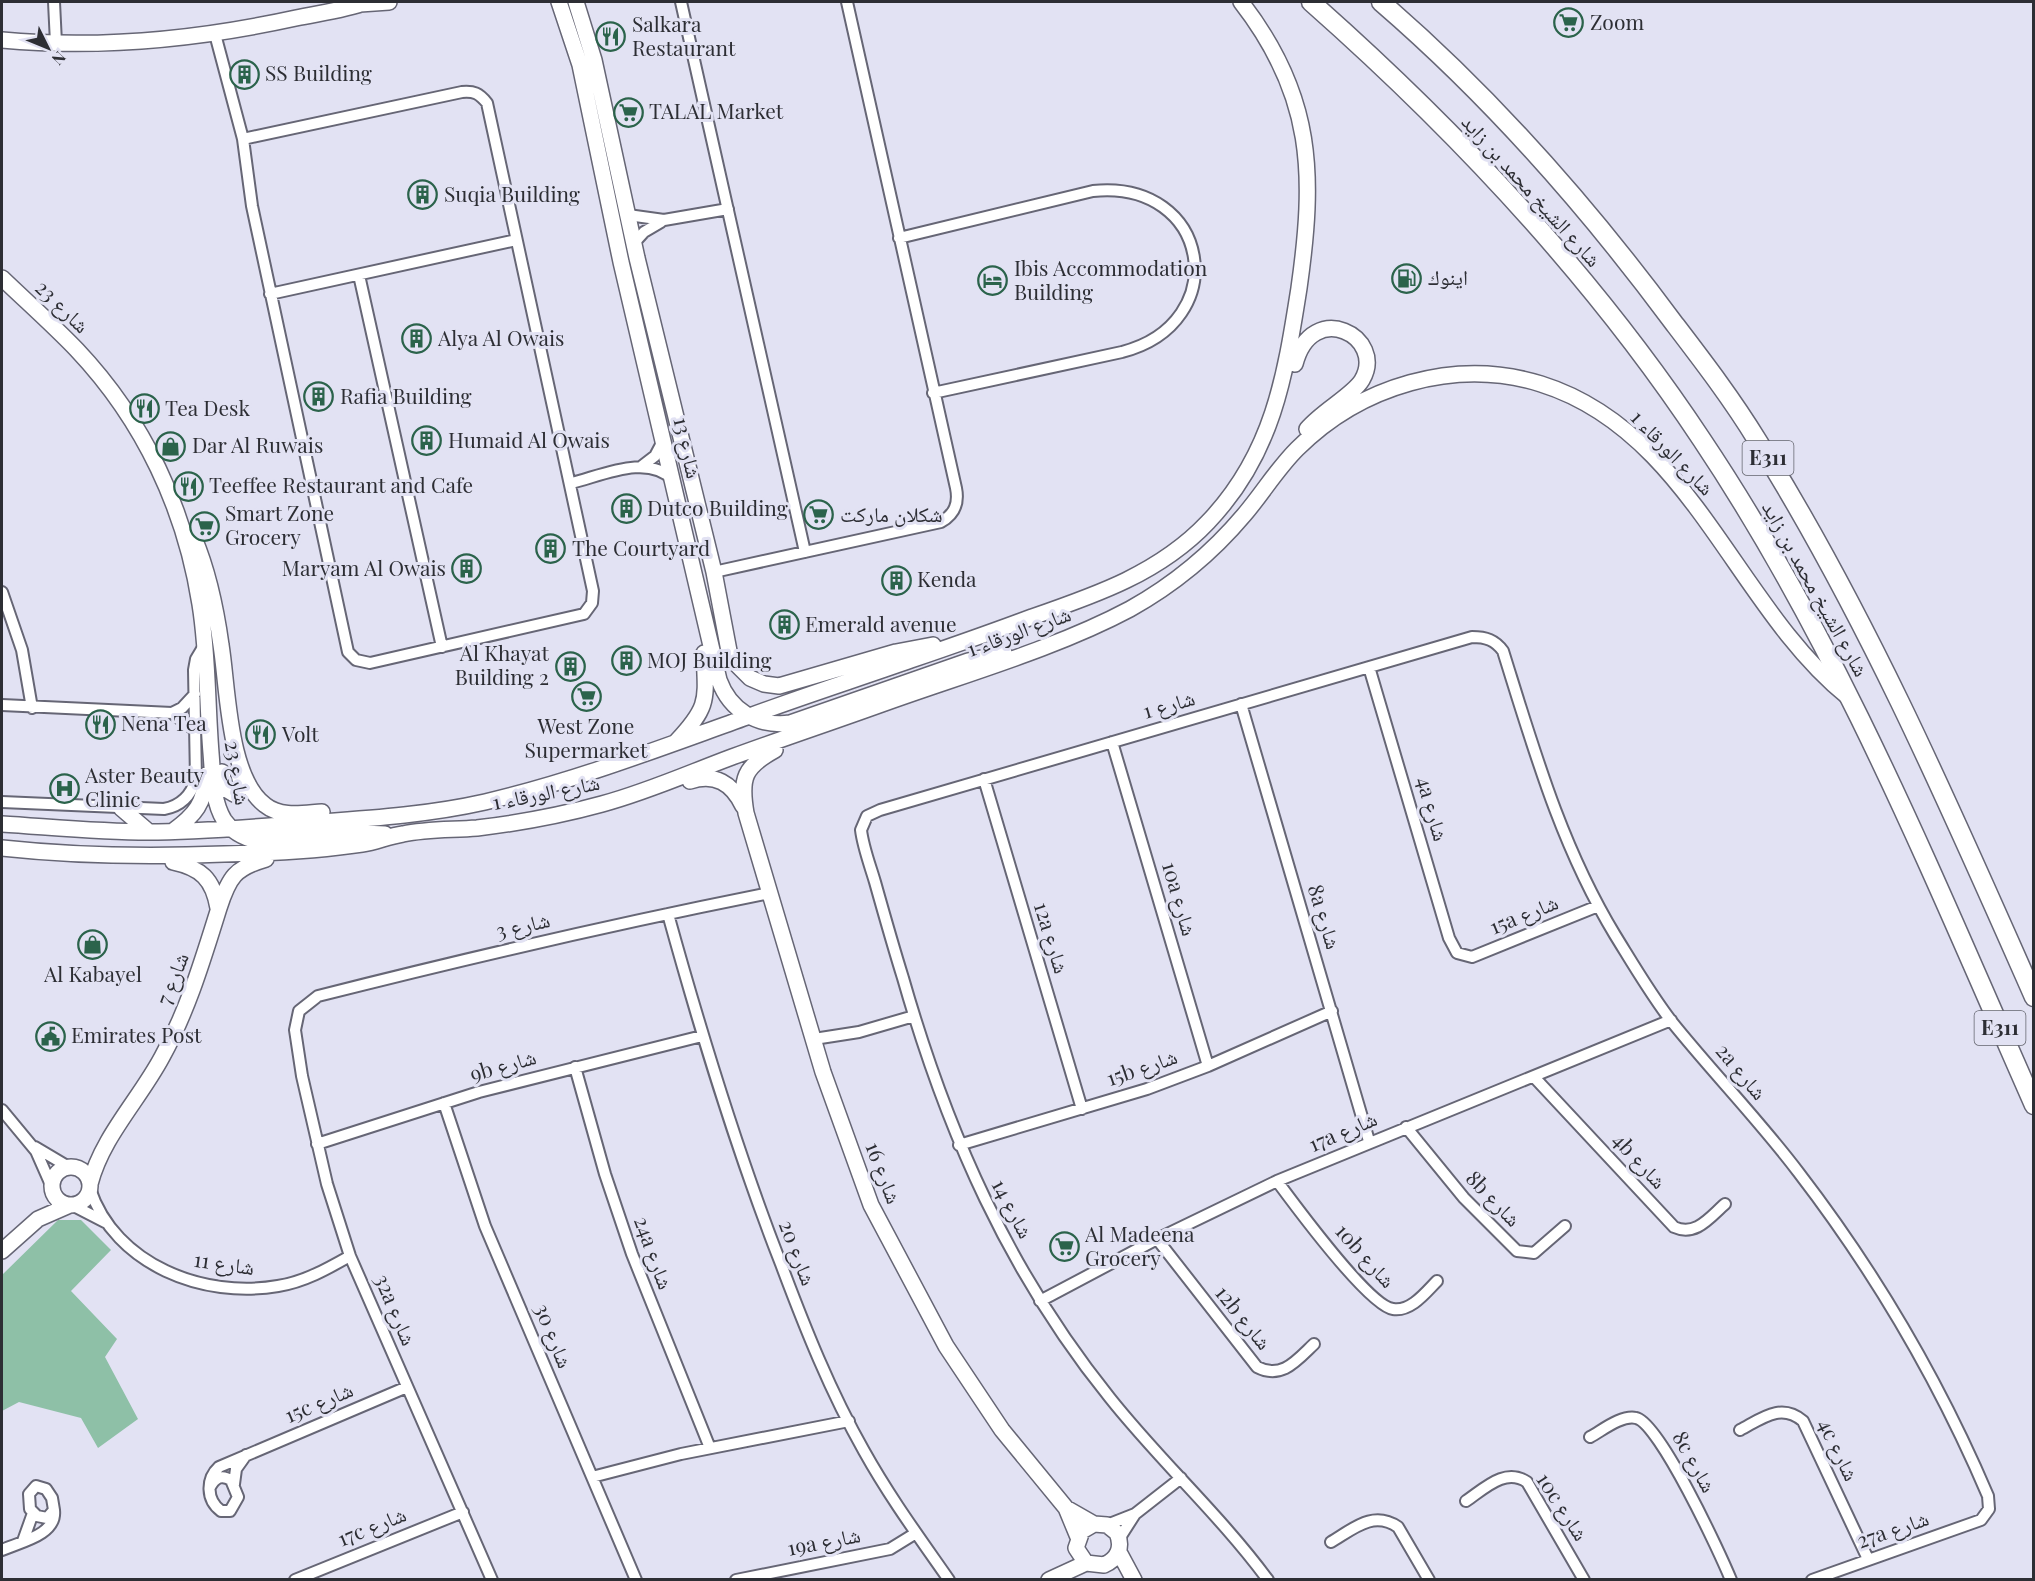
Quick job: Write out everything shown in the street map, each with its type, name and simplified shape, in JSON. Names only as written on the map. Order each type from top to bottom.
[{"type":"highway","name":"شارع الشيخ محمد بن زايد","points":[[1311,2],[1378,61],[1486,171],[1540,231],[1621,328],[1702,440],[1742,502],[1848,697],[1889,781],[2034,1105]]},
{"type":"highway","name":"شارع الشيخ محمد بن زايد","points":[[1381,2],[1470,86],[1592,219],[1703,361],[1756,438],[1825,556],[1889,678],[2034,997]]},
{"type":"street","points":[[52,43],[54,2]]},
{"type":"street","points":[[2,40],[52,43],[165,39],[219,33],[363,3],[389,2]]},
{"type":"street","name":"شارع 13","points":[[558,2],[580,64],[621,262],[706,629],[721,686],[732,703],[748,716],[773,724],[790,723],[968,660],[992,654],[1028,651]]},
{"type":"street","name":"شارع 13","points":[[576,2],[594,60],[634,243],[714,572],[732,657],[744,674],[764,684],[786,686],[896,652],[960,643]]},
{"type":"street","points":[[681,2],[805,552]]},
{"type":"street","points":[[714,572],[941,522],[954,511],[958,498],[848,2]]},
{"type":"street","name":"شارع الورقاء 1","points":[[2,824],[149,832],[232,829],[397,816],[480,803],[539,788],[674,744],[960,643],[1109,590],[1160,562],[1191,538],[1219,510],[1242,479],[1268,430],[1287,364],[1306,235],[1309,178],[1304,141],[1290,86],[1265,35],[1242,2]]},
{"type":"street","points":[[219,33],[243,139],[252,206],[270,294],[348,652],[356,660],[370,663],[579,616],[589,608],[593,591],[487,102],[481,95],[471,92],[243,139]]},
{"type":"street","points":[[899,238],[1094,191],[1115,189],[1136,193],[1165,208],[1186,232],[1193,250],[1196,271],[1192,291],[1179,317],[1159,338],[1141,347],[933,393]]},
{"type":"street","points":[[634,243],[650,227],[664,220],[728,208]]},
{"type":"street","points":[[628,215],[664,220]]},
{"type":"street","points":[[270,294],[516,240]]},
{"type":"street","points":[[359,275],[442,647]]},
{"type":"street","name":"شارع 23","points":[[2,278],[66,339],[94,370],[134,425],[170,489],[196,543],[214,603],[224,662],[230,724],[237,755],[260,801],[270,809],[290,813],[361,810],[397,816]]},
{"type":"street","points":[[1268,430],[1284,398],[1304,341],[1315,332],[1328,328],[1342,330],[1354,336],[1363,348],[1367,361],[1361,382],[1316,420],[1293,452]]},
{"type":"street","name":"شارع الورقاء 1","points":[[2,848],[85,855],[152,857],[283,852],[364,844],[393,836],[512,823],[583,809],[646,791],[1110,619],[1148,598],[1183,574],[1231,530],[1293,452],[1324,425],[1360,402],[1390,388],[1423,379],[1457,374],[1491,374],[1526,380],[1558,390],[1613,422],[1665,471],[1696,506],[1788,638],[1822,675],[1848,697]]},
{"type":"street","points":[[571,483],[641,466],[655,456],[663,441]]},
{"type":"street","points":[[641,466],[659,470],[673,480]]},
{"type":"street","name":"شارع 23","points":[[170,489],[194,574],[205,644],[210,746],[216,797],[221,813],[232,829],[242,836],[258,841],[362,833],[393,836]]},
{"type":"street","points":[[2,592],[22,650],[32,708]]},
{"type":"street","points":[[674,744],[696,720],[706,698],[704,647],[706,629]]},
{"type":"street","name":"شارع 1","points":[[863,823],[867,816],[880,810],[984,779],[1472,637],[1490,639]]},
{"type":"street","name":"2a شارع","points":[[1490,639],[1503,651],[1543,780],[1568,844],[1598,906],[1671,1020],[1799,1172],[1892,1309],[1938,1390],[1974,1464],[1989,1503],[1986,1515]]},
{"type":"street","points":[[2,802],[164,809],[185,800],[196,779],[195,664],[205,644]]},
{"type":"street","name":"4a شارع","points":[[1370,667],[1449,938],[1457,953],[1465,957]]},
{"type":"street","points":[[207,677],[217,722],[223,786],[228,793],[234,794],[241,789],[243,783],[230,748],[230,724]]},
{"type":"street","points":[[2,705],[172,713],[182,708],[195,694]]},
{"type":"street","name":"8a شارع","points":[[1241,705],[1369,1141]]},
{"type":"street","points":[[172,713],[195,730]]},
{"type":"street","name":"شارع 16","points":[[801,734],[759,759],[749,770],[743,788],[746,813],[815,1044],[867,1193],[918,1299],[972,1389],[1002,1430],[1066,1508],[1077,1543]]},
{"type":"street","name":"10a شارع","points":[[1112,742],[1208,1066]]},
{"type":"street","points":[[173,831],[190,818],[201,804],[210,746]]},
{"type":"street","name":"شارع 16","points":[[646,791],[701,778],[713,778],[732,788],[746,813]]},
{"type":"street","name":"12a شارع","points":[[984,779],[1082,1109]]},
{"type":"street","points":[[121,808],[149,832]]},
{"type":"street","name":"شارع 14","points":[[863,823],[862,837],[914,1016],[959,1145],[973,1178],[1040,1301],[1110,1399],[1268,1580]]},
{"type":"street","name":"شارع 7","points":[[90,1187],[101,1150],[132,1106],[171,1040],[197,976],[226,887],[237,871],[253,862],[283,852]]},
{"type":"street","points":[[152,857],[200,870],[212,886],[219,909]]},
{"type":"street","name":"شارع 3","points":[[298,1045],[295,1025],[299,1011],[309,1000],[530,944],[769,889]]},
{"type":"street","name":"15a شارع","points":[[1465,957],[1472,957],[1598,906]]},
{"type":"street","name":"شارع 20","points":[[668,914],[702,1036],[753,1193],[819,1359],[880,1478],[949,1580]]},
{"type":"street","name":"15b شارع","points":[[959,1145],[1082,1109],[1208,1066],[1332,1011]]},
{"type":"street","points":[[815,1044],[914,1016]]},
{"type":"street","name":"17a شارع","points":[[1040,1301],[1157,1239],[1277,1181],[1369,1141],[1534,1077],[1671,1020]]},
{"type":"street","name":"9b شارع","points":[[317,1144],[444,1103],[575,1067],[702,1036]]},
{"type":"street","name":"32a شارع","points":[[298,1045],[317,1144],[350,1256],[492,1580]]},
{"type":"street","name":"24a شارع","points":[[575,1067],[605,1174],[632,1254],[710,1448]]},
{"type":"street","name":"4b شارع","points":[[1534,1077],[1674,1227],[1690,1231],[1697,1228],[1725,1204]]},
{"type":"street","name":"شارع 30","points":[[444,1103],[485,1226],[636,1580]]},
{"type":"street","points":[[2,1110],[30,1143],[57,1200],[71,1205]]},
{"type":"street","name":"8b شارع","points":[[1406,1127],[1464,1198],[1517,1251],[1534,1253],[1565,1226]]},
{"type":"street","points":[[2,1251],[38,1220],[86,1198],[90,1187],[83,1171],[68,1166],[30,1143]]},
{"type":"street","name":"شارع 7","points":[[68,1166],[101,1150]]},
{"type":"street","points":[[38,1220],[58,1171],[68,1166]]},
{"type":"street","name":"10b شارع","points":[[1277,1181],[1325,1242],[1383,1306],[1392,1309],[1410,1306],[1437,1281]]},
{"type":"street","name":"شارع 11","points":[[90,1187],[105,1222]]},
{"type":"street","name":"شارع 11","points":[[71,1205],[105,1222],[129,1247],[151,1263],[173,1275],[208,1286],[256,1290],[280,1286],[319,1273],[350,1256]]},
{"type":"street","name":"12b شارع","points":[[1157,1239],[1257,1367],[1265,1371],[1284,1370],[1314,1344]]},
{"type":"street","name":"15c شارع","points":[[210,1487],[211,1476],[219,1467],[407,1387]]},
{"type":"street","name":"4c شارع","points":[[1740,1430],[1778,1411],[1787,1411],[1803,1421],[1868,1559]]},
{"type":"street","name":"8c شارع","points":[[1590,1437],[1625,1418],[1637,1418],[1649,1424],[1689,1493],[1731,1580]]},
{"type":"street","points":[[592,1477],[710,1448],[849,1421]]},
{"type":"street","points":[[234,1484],[231,1480],[221,1477],[216,1479],[210,1487],[214,1504],[225,1512],[236,1504],[238,1497],[234,1484],[236,1469],[246,1455]]},
{"type":"street","points":[[1104,1565],[1115,1558],[1135,1514],[1179,1476]]},
{"type":"street","name":"10c شارع","points":[[1466,1501],[1504,1477],[1520,1478],[1527,1482],[1584,1580]]},
{"type":"street","points":[[2,1550],[23,1541],[46,1530],[54,1519],[50,1492],[41,1486],[36,1486],[29,1494],[33,1513],[23,1541]]},
{"type":"street","name":"شارع 16","points":[[1066,1508],[1100,1524]]},
{"type":"street","points":[[33,1513],[42,1519],[51,1515],[54,1510]]},
{"type":"street","name":"17c شارع","points":[[295,1580],[463,1512]]},
{"type":"street","points":[[1051,1578],[1087,1526],[1135,1514]]},
{"type":"street","name":"27a شارع","points":[[1812,1580],[1975,1523],[1986,1515]]},
{"type":"street","points":[[1331,1542],[1370,1520],[1389,1521],[1398,1527],[1429,1580]]},
{"type":"street","points":[[1100,1524],[1119,1545],[1132,1580]]},
{"type":"street","name":"19a شارع","points":[[736,1580],[890,1549],[916,1533]]},
{"type":"street","points":[[1077,1543],[1086,1563]]},
{"type":"street","points":[[1051,1578],[1086,1563],[1104,1565],[1132,1580]]},
{"type":"green space","points":[[58,1220],[81,1220],[111,1250],[71,1291],[117,1339],[105,1357],[138,1419],[98,1448],[81,1418],[19,1402],[2,1411],[2,1275]]},
{"type":"place","name":"Zoom","points":[[1569,23]]},
{"type":"place","name":"Salkara Restaurant","points":[[611,37]]},
{"type":"place","name":"SS Building","points":[[244,74]]},
{"type":"place","name":"TALAL Market","points":[[628,112]]},
{"type":"place","name":"Suqia Building","points":[[423,195]]},
{"type":"place","name":"اينوك","points":[[1407,278]]},
{"type":"place","name":"Ibis Accommodation Building","points":[[993,281]]},
{"type":"place","name":"Alya Al Owais","points":[[417,339]]},
{"type":"place","name":"Rafia Building","points":[[319,397]]},
{"type":"place","name":"Tea Desk","points":[[144,409]]},
{"type":"place","name":"Humaid Al Owais","points":[[427,441]]},
{"type":"place","name":"Dar Al Ruwais","points":[[171,446]]},
{"type":"place","name":"Teeffee Restaurant and Cafe","points":[[188,486]]},
{"type":"place","name":"Dutco Building","points":[[626,509]]},
{"type":"place","name":"شكلان ماركت","points":[[819,515]]},
{"type":"place","name":"Smart Zone Grocery","points":[[204,526]]},
{"type":"place","name":"The Courtyard","points":[[551,549]]},
{"type":"place","name":"Maryam Al Owais","points":[[467,569]]},
{"type":"place","name":"Kenda","points":[[896,580]]},
{"type":"place","name":"Emerald avenue","points":[[784,625]]},
{"type":"place","name":"MOJ Building","points":[[626,661]]},
{"type":"place","name":"Al Khayat Building 2","points":[[570,666]]},
{"type":"place","name":"West Zone Supermarket","points":[[586,696]]},
{"type":"place","name":"Nena Tea","points":[[100,724]]},
{"type":"place","name":"Volt","points":[[261,735]]},
{"type":"place","name":"Aster Beauty Clinic","points":[[64,788]]},
{"type":"place","name":"Al Kabayel","points":[[93,944]]},
{"type":"place","name":"Emirates Post","points":[[50,1036]]},
{"type":"place","name":"Al Madeena Grocery","points":[[1064,1247]]}]
